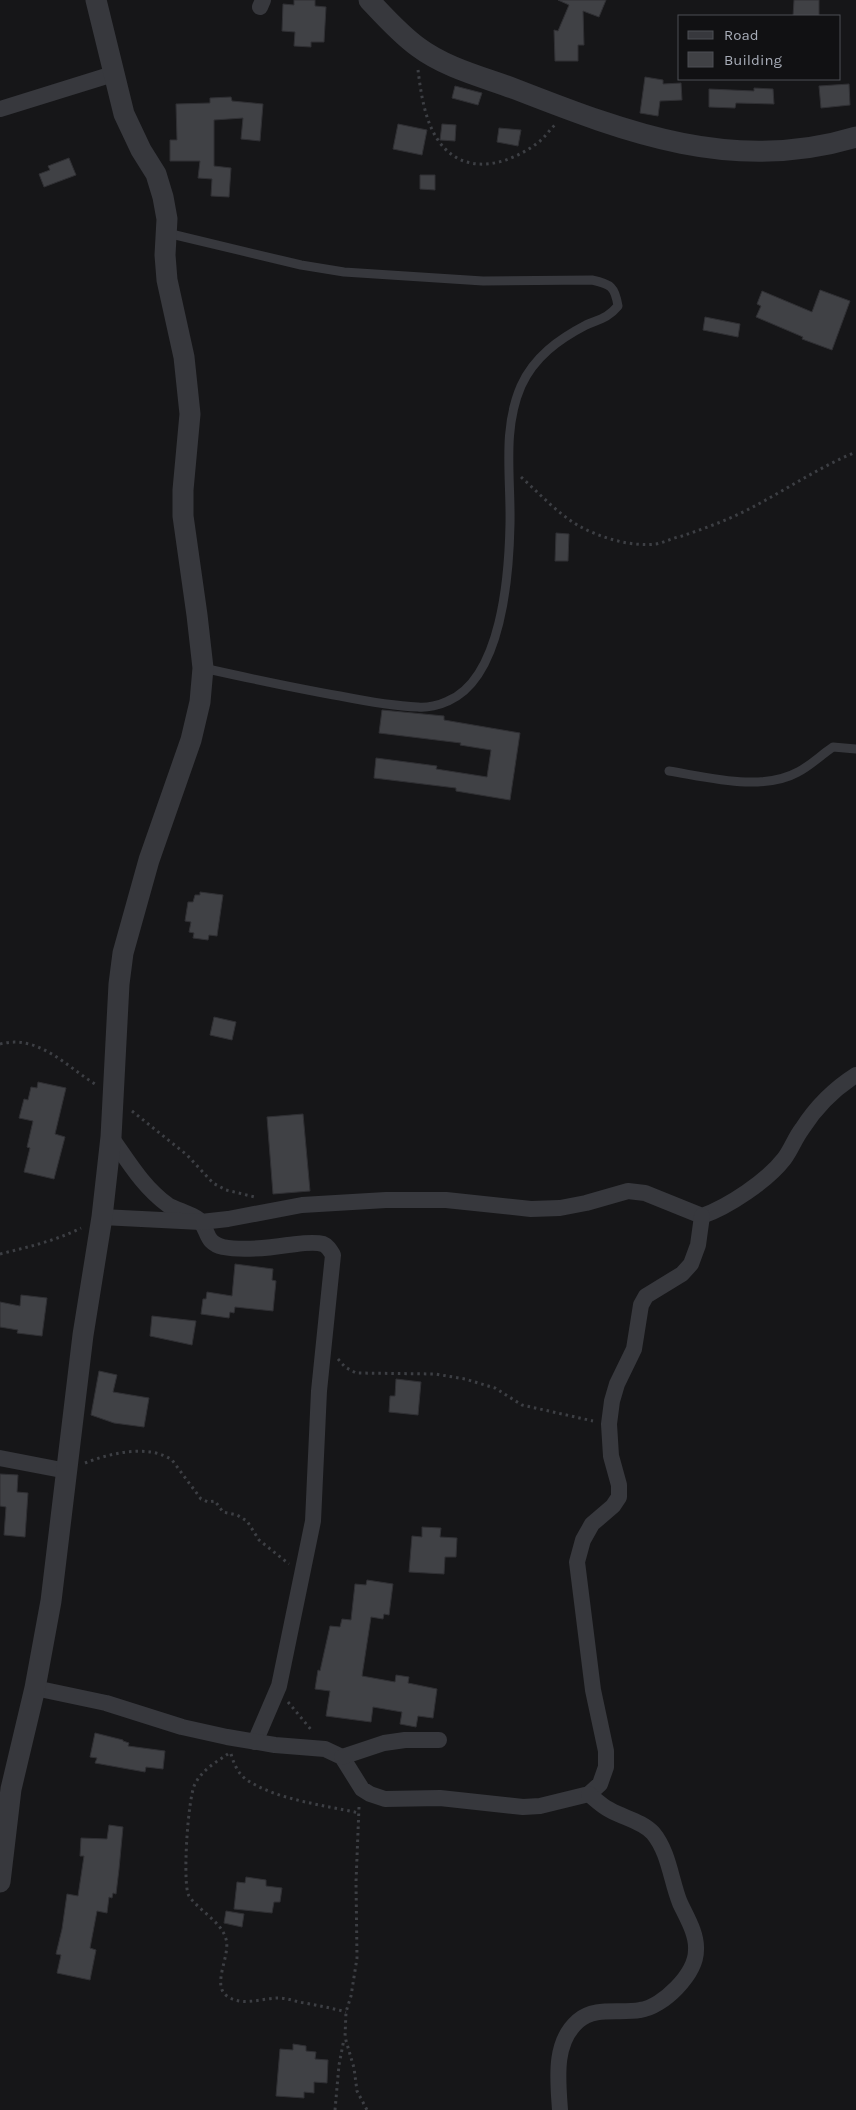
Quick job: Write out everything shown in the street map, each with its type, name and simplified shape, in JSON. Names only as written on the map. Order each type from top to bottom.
[{"type":"street","points":[[0,1882],[11,1789],[51,1601],[66,1471],[102,1217],[111,1137],[119,984],[123,953],[149,860],[191,740],[200,702],[203,668],[183,516],[183,490],[190,414],[184,357],[167,280],[165,255],[167,232],[163,196],[156,174],[141,150],[124,114],[96,0]]},
{"type":"street","points":[[368,0],[417,46],[447,63],[580,114],[656,138],[683,145],[728,151],[781,152],[834,144],[856,138]]},
{"type":"street","points":[[0,109],[113,74]]},
{"type":"street","points":[[102,1217],[201,1222],[228,1219],[302,1205],[386,1200],[446,1200],[531,1209],[560,1208],[628,1191],[645,1193],[702,1216],[728,1204],[773,1172],[785,1158],[800,1130],[819,1106],[844,1083],[856,1075]]},
{"type":"street","points":[[111,1137],[136,1173],[152,1191],[168,1205],[201,1222],[210,1240],[221,1247],[275,1247],[313,1243],[323,1244],[330,1249],[333,1255],[319,1391],[313,1521],[279,1686],[255,1742]]},
{"type":"street","points":[[34,1688],[106,1703],[182,1727],[255,1742],[325,1749],[338,1755],[362,1789],[384,1799],[455,1799],[524,1807],[558,1803],[589,1794],[600,1784],[606,1767],[606,1751],[593,1690],[577,1562],[583,1540],[592,1524],[613,1506],[619,1497],[619,1485],[611,1456],[608,1424],[612,1401],[634,1349],[641,1306],[646,1296],[676,1278],[691,1264],[698,1245],[702,1216]]},
{"type":"street","points":[[0,1458],[66,1471]]},
{"type":"street","points":[[338,1755],[384,1743],[405,1740],[440,1740]]},
{"type":"street","points":[[560,2110],[559,2056],[565,2036],[578,2021],[588,2014],[643,2010],[660,2002],[676,1989],[690,1968],[696,1951],[695,1937],[678,1898],[669,1866],[654,1834],[640,1823],[608,1809],[589,1794]]},
{"type":"lane","points":[[167,232],[301,265],[344,272],[483,281],[592,280],[607,283],[616,292],[618,306],[611,315],[565,337],[538,358],[522,384],[510,416],[508,465],[509,560],[502,610],[494,642],[480,670],[463,692],[447,702],[420,708],[361,700],[203,668]]},
{"type":"lane","points":[[668,771],[754,782],[781,780],[800,772],[833,747],[856,749]]},
{"type":"path","points":[[417,46],[420,82],[426,114],[439,142],[459,160],[471,164],[498,163],[540,141],[557,124],[580,114]]},
{"type":"path","points":[[508,465],[556,510],[580,526],[604,537],[629,543],[656,544],[700,530],[745,511],[820,468],[856,452]]},
{"type":"path","points":[[0,1044],[25,1043],[40,1047],[114,1094],[136,1116],[187,1155],[213,1183],[226,1190],[261,1198]]},
{"type":"path","points":[[0,1254],[34,1246],[66,1235],[102,1217]]},
{"type":"path","points":[[335,1351],[338,1359],[345,1367],[356,1373],[435,1374],[465,1379],[495,1388],[522,1405],[608,1424]]},
{"type":"path","points":[[66,1471],[100,1457],[114,1454],[146,1452],[165,1456],[172,1460],[201,1499],[208,1502],[215,1501],[222,1512],[242,1517],[253,1527],[263,1544],[303,1574]]},
{"type":"path","points":[[279,1686],[294,1711],[338,1755]]},
{"type":"path","points":[[346,2012],[279,1998],[240,2001],[223,1994],[220,1980],[228,1949],[224,1935],[188,1895],[186,1886],[188,1815],[193,1786],[200,1775],[231,1752],[235,1766],[246,1779],[267,1790],[359,1814]]},
{"type":"path","points":[[335,2110],[339,2065],[345,2037],[346,2012],[351,1996],[357,1958],[356,1882],[362,1789]]},
{"type":"path","points":[[345,2037],[354,2068],[357,2091],[367,2110]]},
{"type":"building","points":[[294,0],[315,0],[315,6],[326,7],[324,42],[311,42],[311,47],[294,46],[295,32],[282,31],[283,4],[294,5]]},
{"type":"building","points":[[558,0],[606,0],[599,17],[583,11],[584,45],[578,45],[578,61],[555,61],[554,30],[558,31],[569,5]]},
{"type":"building","points":[[794,0],[819,0],[819,15],[793,15]]},
{"type":"building","points":[[645,77],[663,80],[663,84],[681,83],[682,100],[660,101],[658,116],[640,113]]},
{"type":"building","points":[[849,84],[850,105],[821,108],[819,86]]},
{"type":"building","points":[[455,86],[482,93],[478,105],[452,98]]},
{"type":"building","points":[[754,88],[773,89],[774,104],[736,103],[735,108],[709,107],[709,89],[754,91]]},
{"type":"building","points":[[231,97],[232,101],[263,104],[260,141],[241,139],[243,118],[214,120],[214,166],[231,168],[229,197],[211,196],[212,179],[198,178],[200,161],[170,161],[170,140],[177,140],[176,104],[210,103],[210,98]]},
{"type":"building","points":[[398,124],[427,130],[422,155],[393,149]]},
{"type":"building","points":[[442,124],[456,125],[455,141],[440,140]]},
{"type":"building","points":[[499,128],[521,130],[518,146],[497,142]]},
{"type":"building","points":[[69,158],[76,175],[44,187],[39,174],[50,170],[48,166]]},
{"type":"building","points":[[420,175],[435,175],[435,190],[420,189]]},
{"type":"building","points":[[820,290],[850,301],[832,350],[802,339],[803,337],[756,317],[761,306],[757,304],[762,291],[812,312]]},
{"type":"building","points":[[705,317],[740,324],[738,337],[703,330]]},
{"type":"building","points":[[556,533],[569,534],[568,561],[555,561]]},
{"type":"building","points":[[382,710],[444,716],[444,720],[520,733],[510,800],[456,791],[456,788],[374,778],[376,758],[437,766],[436,769],[487,777],[491,750],[460,745],[461,743],[379,733]]},
{"type":"building","points":[[200,892],[223,895],[217,936],[209,935],[208,940],[193,938],[194,933],[189,932],[191,922],[185,921],[188,902],[193,902],[195,895],[200,895]]},
{"type":"building","points":[[214,1017],[236,1022],[232,1040],[210,1035]]},
{"type":"building","points":[[38,1082],[66,1088],[55,1134],[65,1137],[54,1179],[24,1172],[30,1148],[27,1147],[33,1121],[19,1118],[24,1099],[28,1100],[31,1087],[37,1088]]},
{"type":"building","points":[[303,1114],[310,1191],[273,1194],[267,1117]]},
{"type":"building","points":[[235,1264],[273,1269],[272,1280],[276,1281],[273,1311],[235,1307],[234,1313],[230,1312],[229,1318],[201,1314],[203,1299],[206,1299],[207,1292],[232,1296]]},
{"type":"building","points":[[21,1295],[47,1298],[42,1336],[17,1333],[18,1330],[0,1327],[0,1302],[20,1306]]},
{"type":"building","points":[[152,1316],[196,1321],[192,1345],[150,1336]]},
{"type":"building","points":[[99,1371],[117,1375],[113,1392],[149,1398],[144,1427],[114,1423],[91,1415]]},
{"type":"building","points":[[396,1379],[421,1382],[418,1415],[389,1412],[390,1396],[395,1396]]},
{"type":"building","points":[[0,1474],[18,1475],[17,1492],[28,1493],[25,1537],[4,1535],[6,1507],[0,1506]]},
{"type":"building","points":[[422,1527],[441,1528],[440,1537],[457,1538],[456,1557],[445,1557],[444,1574],[409,1572],[412,1536],[422,1537]]},
{"type":"building","points":[[367,1580],[393,1584],[389,1615],[384,1614],[383,1619],[371,1617],[362,1676],[395,1682],[396,1675],[409,1677],[408,1683],[437,1689],[433,1718],[418,1716],[416,1727],[400,1724],[402,1712],[373,1707],[371,1722],[326,1716],[330,1691],[315,1689],[330,1626],[340,1627],[342,1619],[351,1620],[355,1584],[366,1585]]},
{"type":"building","points":[[95,1733],[123,1740],[129,1743],[128,1746],[165,1751],[163,1769],[146,1767],[145,1772],[95,1763],[97,1758],[90,1757]]},
{"type":"building","points":[[109,1825],[123,1827],[116,1894],[113,1893],[112,1898],[109,1897],[107,1913],[97,1911],[90,1948],[96,1950],[90,1980],[57,1973],[61,1955],[56,1954],[67,1894],[78,1896],[84,1856],[80,1856],[81,1838],[107,1839]]},
{"type":"building","points":[[246,1877],[266,1880],[266,1886],[282,1888],[280,1902],[274,1902],[272,1913],[234,1909],[237,1882],[245,1883]]},
{"type":"building","points":[[226,1911],[244,1914],[242,1927],[224,1923]]},
{"type":"building","points":[[293,2044],[306,2046],[306,2051],[316,2052],[315,2059],[328,2060],[327,2083],[314,2082],[314,2093],[304,2092],[304,2098],[276,2096],[280,2049],[293,2050]]}]
